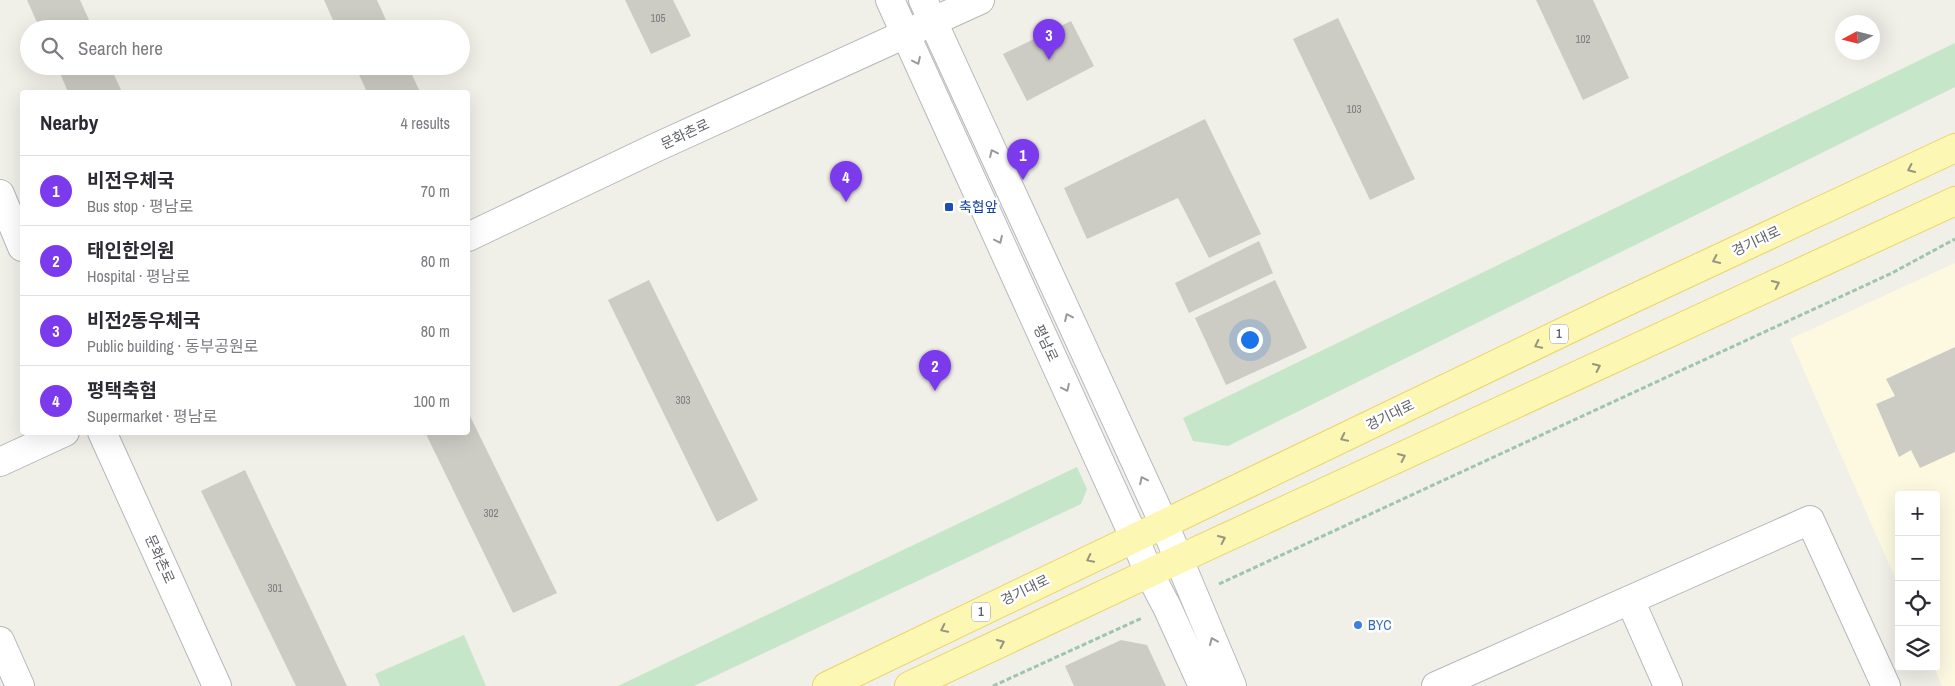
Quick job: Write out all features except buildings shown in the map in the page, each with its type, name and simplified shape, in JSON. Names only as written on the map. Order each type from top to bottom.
[{"type":"main road","name":"경기대로","points":[[827,686],[1613,308],[1955,148]]},
{"type":"main road","points":[[909,686],[1148,573],[1955,201]]},
{"type":"street","name":"평남로","points":[[890,0],[1134,537],[1148,573],[1167,607],[1203,686]]},
{"type":"street","name":"문화촌로","points":[[470,236],[657,146],[904,34],[928,11],[980,0]]},
{"type":"street","points":[[928,11],[1164,524],[1232,686]]},
{"type":"street","points":[[0,194],[20,242]]},
{"type":"street","points":[[0,462],[58,435]]},
{"type":"street","name":"문화촌로","points":[[103,435],[217,686]]},
{"type":"street","points":[[1451,683],[1630,600],[1810,520],[1886,686]]},
{"type":"street","points":[[1630,600],[1668,686]]},
{"type":"street","points":[[0,641],[20,686]]},
{"type":"path","points":[[1212,587],[1874,281],[1955,239]]},
{"type":"path","points":[[993,686],[1167,607]]},
{"type":"shaded area","points":[[1955,263],[1955,686],[1942,686],[1936,671],[1940,671],[1940,491],[1895,491],[1895,578],[1790,339]]},
{"type":"green space","points":[[1955,43],[1955,87],[1228,446],[1193,441],[1183,418]]},
{"type":"green space","points":[[1077,467],[1087,489],[1081,504],[694,686],[618,686]]},
{"type":"green space","points":[[464,635],[486,686],[380,686],[375,674]]},
{"type":"place","name":"비전2동우체국","points":[[1049,60]]},
{"type":"place","name":"비전우체국","points":[[1023,180]]},
{"type":"place","name":"평택축협","points":[[846,202]]},
{"type":"place","name":"축협앞","points":[[949,207]]},
{"type":"place","name":"태인한의원","points":[[935,391]]},
{"type":"place","name":"BYC","points":[[1358,625]]}]
